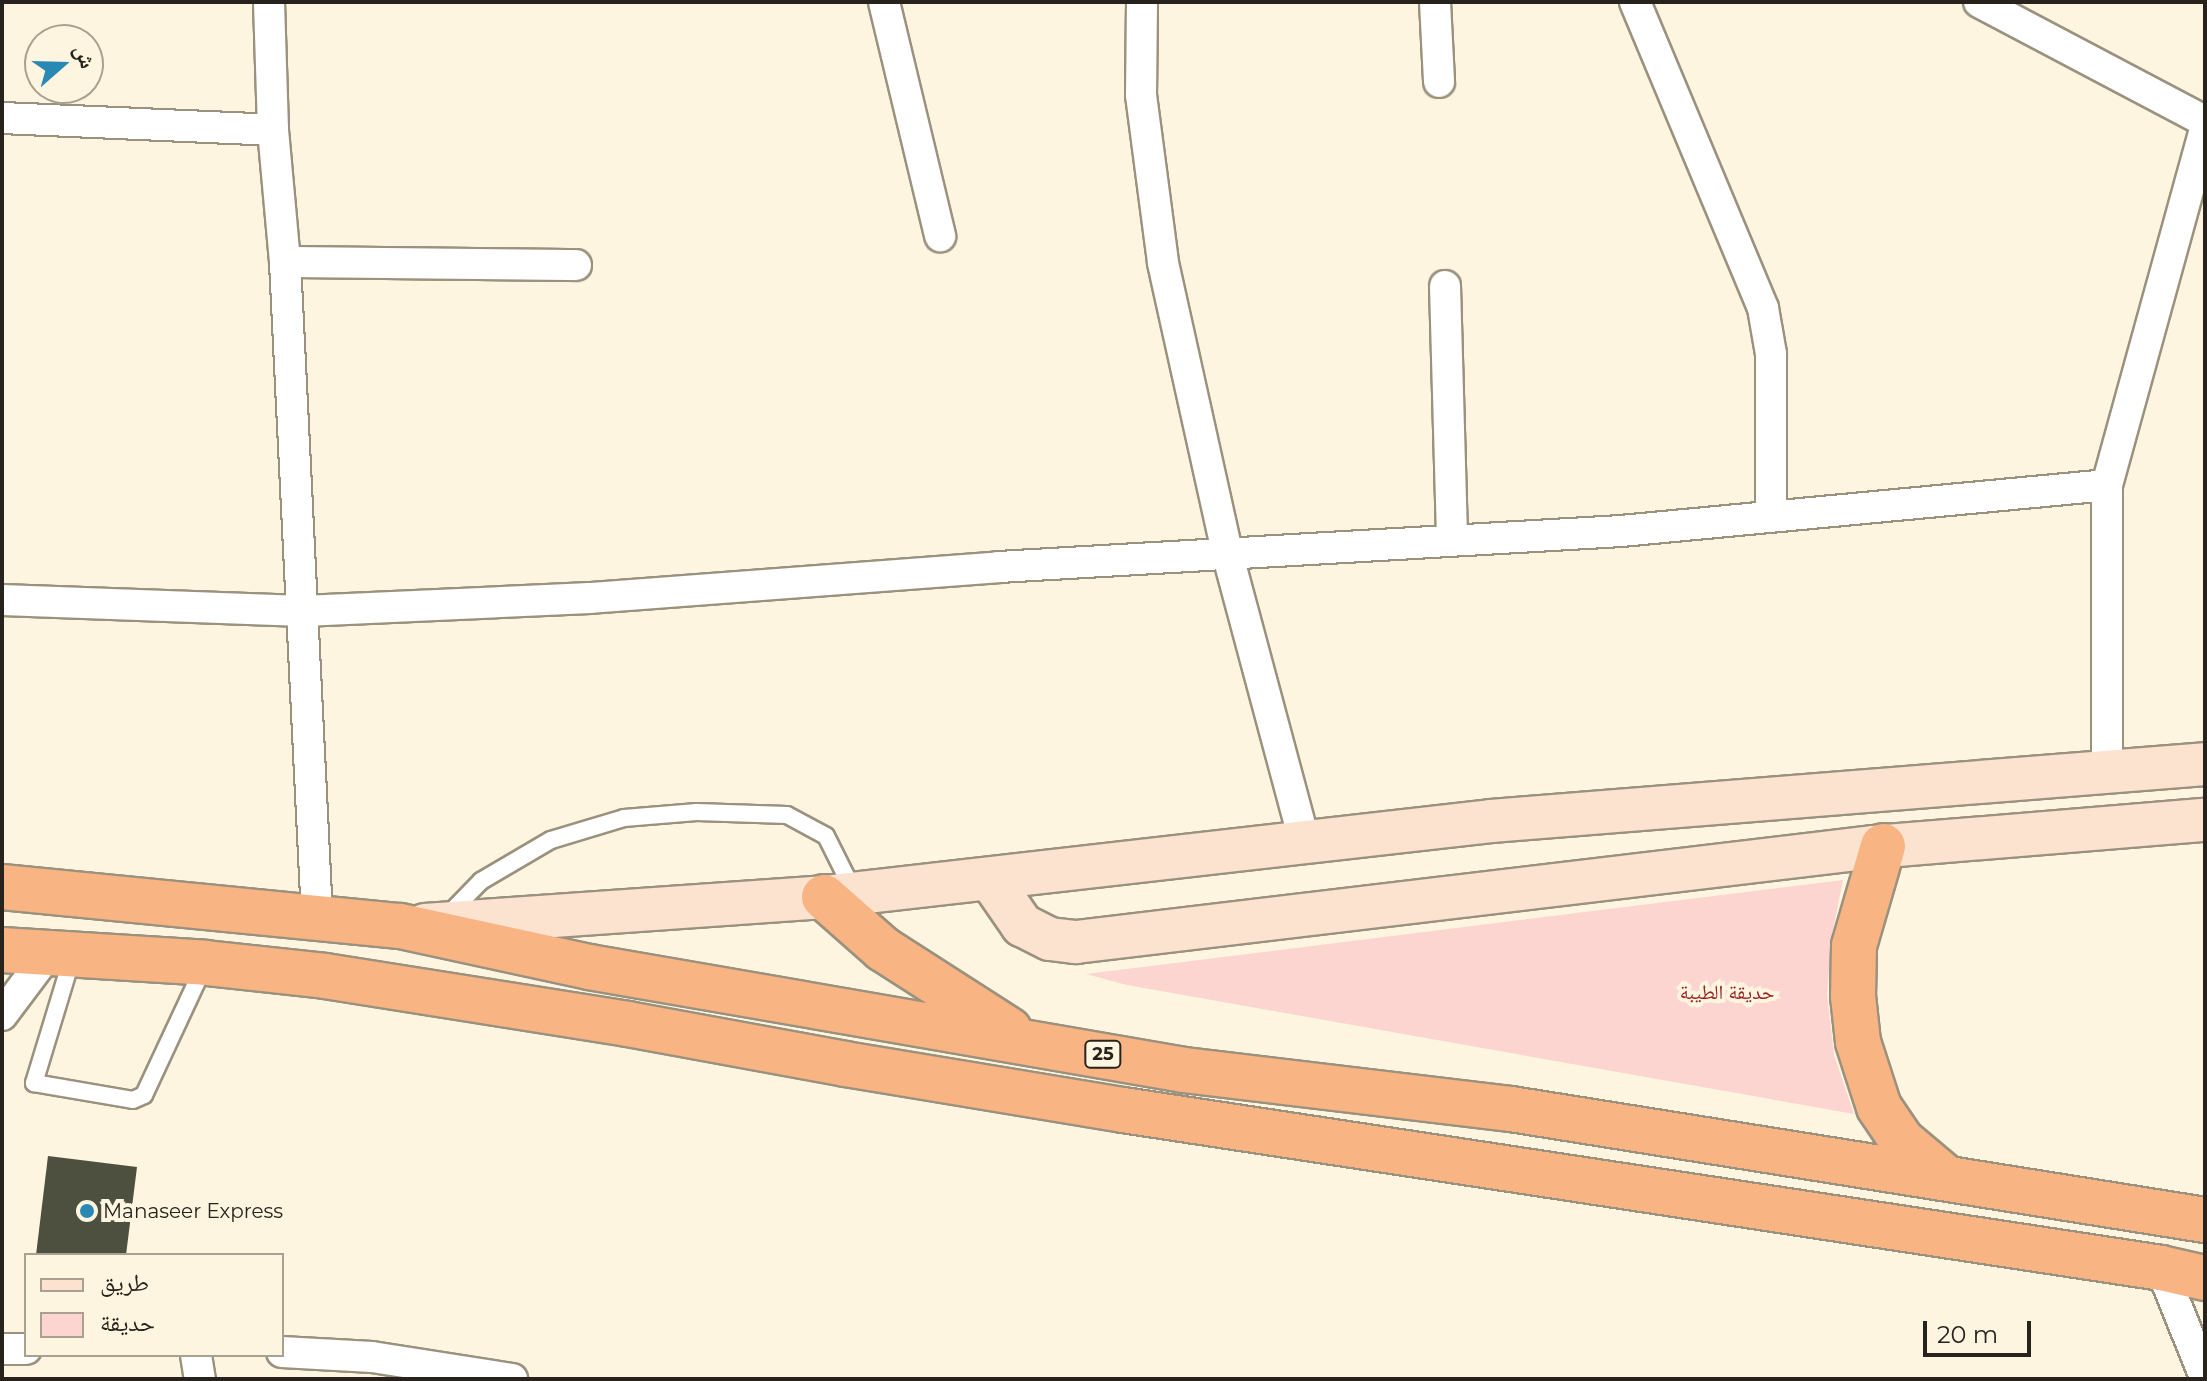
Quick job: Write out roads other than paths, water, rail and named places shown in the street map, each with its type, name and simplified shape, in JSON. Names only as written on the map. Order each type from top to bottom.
[{"type":"highway","points":[[1883,846],[1854,946],[1853,996],[1858,1042],[1879,1107],[1901,1140],[1945,1177]]},
{"type":"highway","name":"25","points":[[2,887],[420,925],[589,967],[1025,1039],[1184,1070],[1511,1109],[2205,1220]]},
{"type":"highway","points":[[839,895],[883,949],[1025,1039]]},
{"type":"highway","points":[[2,950],[206,963],[325,976],[628,1024],[1123,1110],[2161,1268],[2205,1278]]},
{"type":"main road","points":[[420,925],[839,895],[1491,821],[2205,764]]},
{"type":"main road","points":[[991,880],[1022,925],[1050,939],[1076,942],[1883,846],[2205,820]]},
{"type":"street","points":[[269,2],[273,130],[285,262],[317,917]]},
{"type":"street","points":[[884,2],[940,236]]},
{"type":"street","points":[[1142,2],[1141,95],[1152,197],[1228,556],[1305,843]]},
{"type":"street","points":[[1435,2],[1439,82]]},
{"type":"street","points":[[1635,2],[1763,308],[1771,354],[1771,514]]},
{"type":"street","points":[[1979,2],[2205,121]]},
{"type":"street","points":[[2,118],[273,130]]},
{"type":"street","points":[[2107,770],[2107,485],[2205,129]]},
{"type":"street","points":[[285,262],[576,265]]},
{"type":"street","points":[[1445,286],[1452,540]]},
{"type":"street","points":[[2,600],[303,611],[590,598],[983,568],[1621,531],[1771,514],[2107,485]]},
{"type":"street","points":[[2,1015],[60,956]]},
{"type":"street","points":[[2161,1268],[2205,1377]]},
{"type":"street","points":[[2,1349],[24,1349]]},
{"type":"street","points":[[284,1352],[372,1357],[512,1379]]},
{"type":"street","points":[[196,1357],[200,1379]]},
{"type":"lane","points":[[420,925],[481,881],[551,840],[624,818],[697,812],[787,815],[826,836],[839,895]]},
{"type":"lane","points":[[60,956],[34,1083],[133,1100],[144,1095],[206,963]]},
{"type":"place","name":"Manaseer Express","points":[[87,1211]]},
{"type":"park label","name":"حديقة الطيبة","points":[[1727,992]]}]
